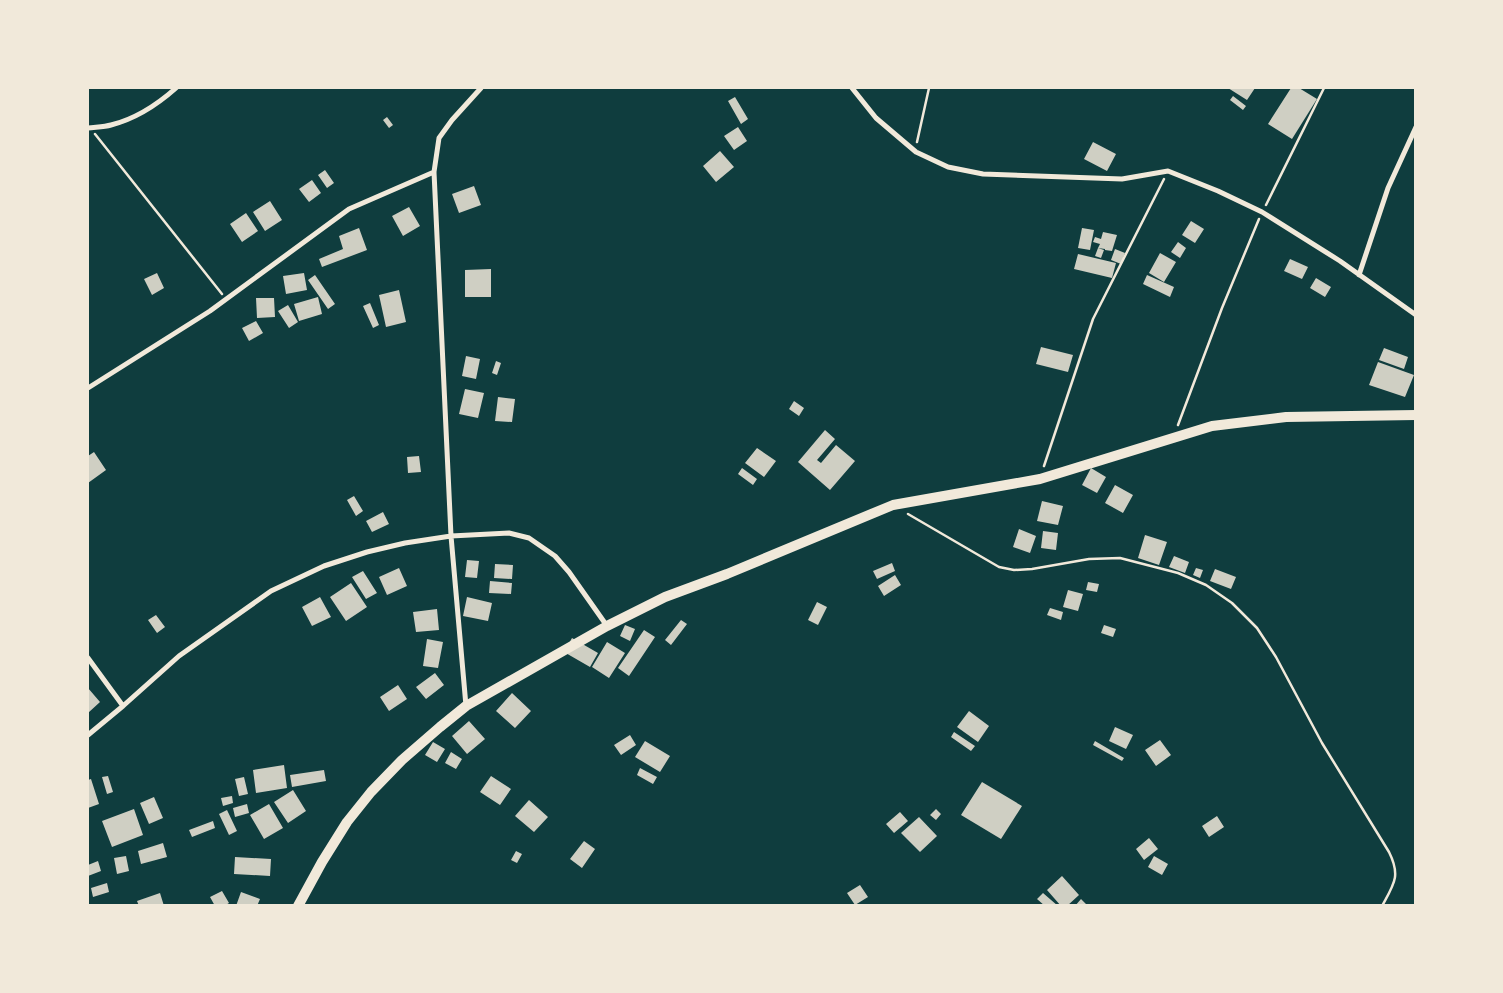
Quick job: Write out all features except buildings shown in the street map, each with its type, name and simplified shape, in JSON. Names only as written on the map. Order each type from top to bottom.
[{"type":"main road","points":[[298,906],[347,822],[371,792],[402,760],[466,706],[607,626],[673,594],[727,574],[893,505],[1040,479],[1212,426],[1286,417],[1415,415]]},
{"type":"street","points":[[88,128],[111,125],[132,118],[164,98],[176,88]]},
{"type":"street","points":[[466,706],[451,536],[434,172],[439,138],[452,120],[482,88]]},
{"type":"street","points":[[852,88],[876,118],[916,152],[948,168],[983,174],[1122,179],[1168,171],[1218,191],[1262,212],[1359,274],[1416,315]]},
{"type":"street","points":[[1359,274],[1388,188],[1416,127]]},
{"type":"street","points":[[88,388],[210,311],[349,209],[434,172]]},
{"type":"street","points":[[88,735],[179,656],[271,591],[324,566],[367,552],[404,543],[451,536],[509,533],[529,538],[555,556],[569,572],[607,626]]},
{"type":"street","points":[[88,658],[123,706]]},
{"type":"path","points":[[916,152],[929,88]]},
{"type":"path","points":[[1173,438],[1222,308],[1262,212],[1324,88]]},
{"type":"path","points":[[88,128],[226,299]]},
{"type":"path","points":[[1040,479],[1093,319],[1168,171]]},
{"type":"path","points":[[893,505],[999,567],[1014,570],[1032,569],[1089,558],[1120,558],[1178,573],[1206,585],[1232,603],[1257,628],[1276,657],[1322,743],[1389,852],[1395,865],[1396,874],[1382,906]]}]
